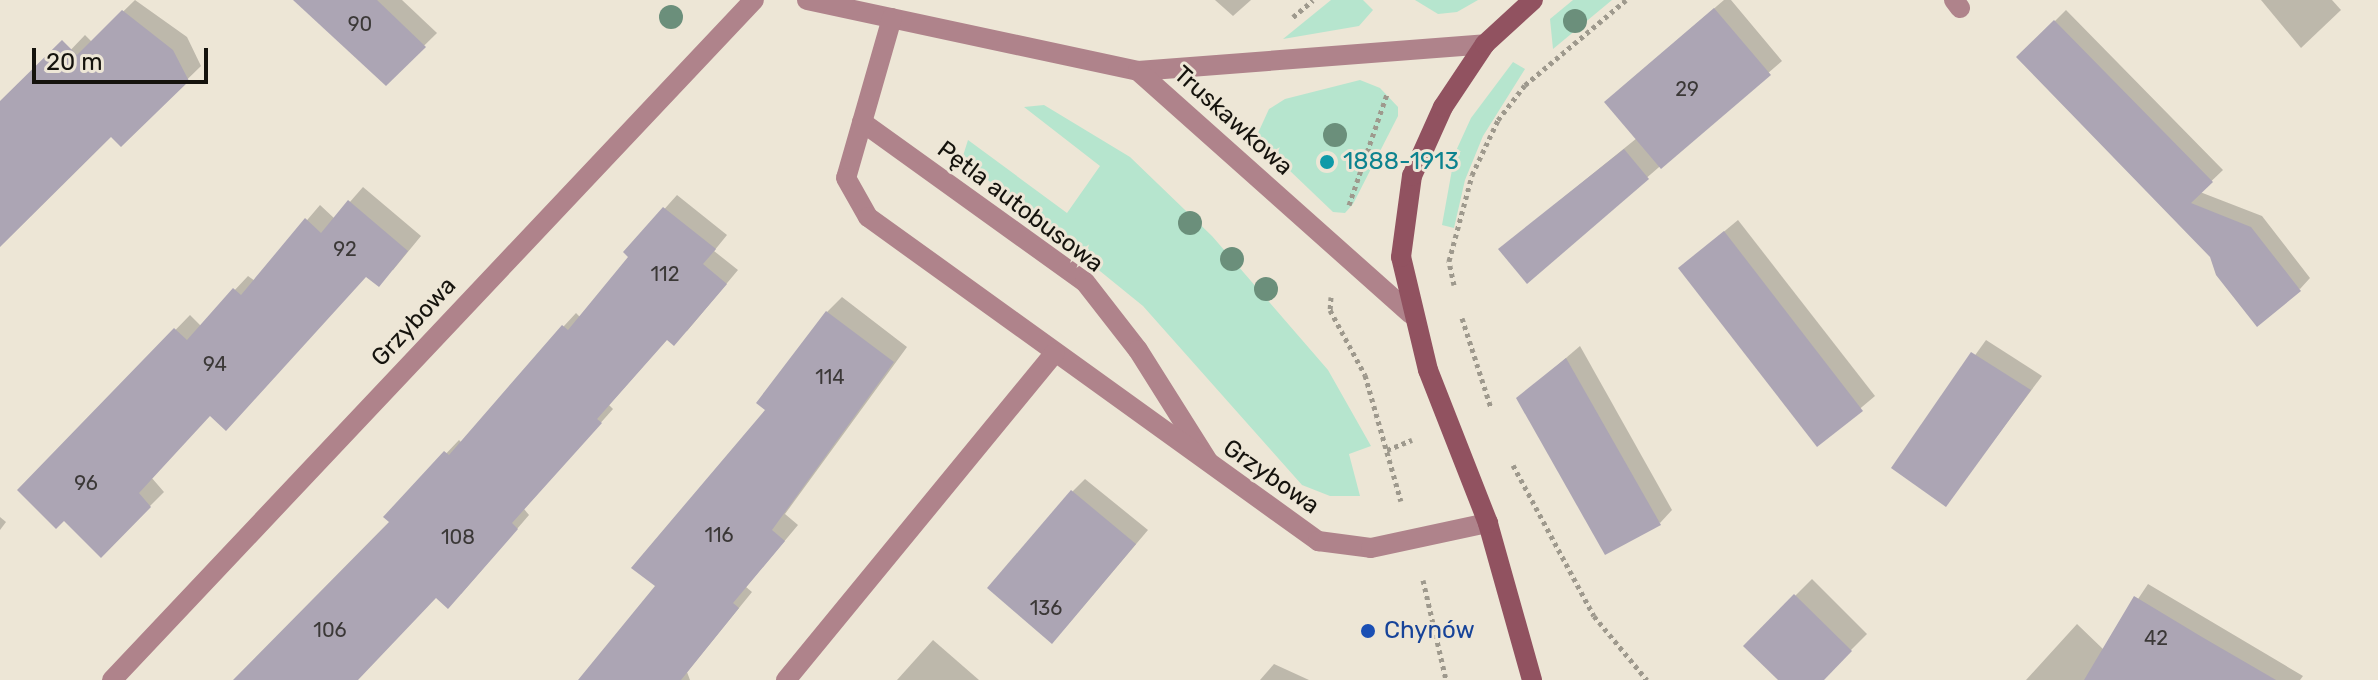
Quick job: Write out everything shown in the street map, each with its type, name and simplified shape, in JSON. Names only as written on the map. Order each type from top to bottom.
[{"type":"street","name":"Grzybowa","points":[[112,680],[754,0]]},
{"type":"street","points":[[807,0],[1138,71]]},
{"type":"street","name":"Truskawkowa","points":[[1533,0],[1485,44],[1443,107],[1412,176],[1401,257],[1411,314],[1488,523],[1537,678]]},
{"type":"street","name":"Grzybowa","points":[[892,18],[846,178],[868,217],[1212,468],[1318,541],[1371,548],[1488,523]]},
{"type":"street","name":"Truskawkowa","points":[[1138,71],[1485,44]]},
{"type":"street","name":"Truskawkowa","points":[[1138,71],[1411,314]]},
{"type":"street","name":"Pętla autobusowa","points":[[862,122],[1085,282],[1138,350],[1212,468]]},
{"type":"street","points":[[786,680],[1055,353]]},
{"type":"path","points":[[1456,301],[1449,261],[1472,175],[1498,120],[1525,85],[1626,0]]},
{"type":"path","points":[[1403,48],[1335,246],[1330,310],[1365,375],[1412,541],[1446,680]]},
{"type":"path","points":[[1461,316],[1492,412]]},
{"type":"path","points":[[1505,450],[1594,616],[1647,680]]},
{"type":"green space","points":[[1331,0],[1363,0],[1373,10],[1359,26],[1283,39]]},
{"type":"green space","points":[[1415,0],[1478,0],[1457,12],[1438,14]]},
{"type":"green space","points":[[1573,0],[1612,0],[1553,49],[1550,19]]},
{"type":"green space","points":[[1513,62],[1525,69],[1483,136],[1465,180],[1454,228],[1442,225],[1455,153],[1471,118]]},
{"type":"green space","points":[[1360,80],[1380,88],[1398,107],[1398,116],[1353,204],[1345,213],[1333,212],[1261,143],[1258,133],[1269,109],[1285,99]]},
{"type":"green space","points":[[1044,105],[1130,157],[1212,236],[1328,370],[1371,446],[1349,454],[1360,496],[1330,496],[1302,485],[1143,306],[962,159],[968,140],[1067,213],[1100,166],[1024,107]]},
{"type":"building","points":[[293,0],[377,0],[426,47],[386,86]]},
{"type":"building","points":[[1714,8],[1771,75],[1661,169],[1604,102]]},
{"type":"building","points":[[122,10],[173,50],[189,81],[121,147],[111,137],[0,247],[0,101],[62,40],[77,55]]},
{"type":"building","points":[[2054,20],[2213,182],[2191,203],[2251,227],[2301,291],[2257,327],[2216,275],[2210,257],[2016,57]]},
{"type":"building","points":[[1624,149],[1649,179],[1527,284],[1498,249]]},
{"type":"building","points":[[348,200],[408,251],[379,287],[366,277],[226,431],[210,416],[139,493],[151,507],[101,558],[64,521],[56,529],[17,490],[174,328],[187,340],[233,288],[241,295],[305,218],[321,233]]},
{"type":"building","points":[[663,207],[716,249],[703,264],[727,284],[674,346],[667,340],[597,419],[602,423],[512,523],[518,529],[448,609],[436,598],[358,680],[233,680],[389,522],[383,517],[444,451],[449,455],[562,325],[568,330],[628,257],[623,252]]},
{"type":"building","points":[[1724,231],[1863,411],[1817,447],[1678,268]]},
{"type":"building","points":[[826,311],[894,362],[772,530],[785,541],[733,603],[739,608],[681,680],[578,680],[655,586],[631,568],[765,410],[756,403]]},
{"type":"building","points":[[1971,352],[2031,390],[1946,507],[1891,468]]},
{"type":"building","points":[[1566,358],[1661,525],[1605,555],[1516,398]]},
{"type":"building","points":[[1071,490],[1136,544],[1052,644],[987,588]]},
{"type":"building","points":[[1794,594],[1852,651],[1824,680],[1778,680],[1743,646]]},
{"type":"building","points":[[2134,596],[2202,637],[2276,680],[2084,680]]},
{"type":"place","name":"1888-1913","points":[[1327,162]]},
{"type":"place","name":"Chynów","points":[[1368,631]]}]
